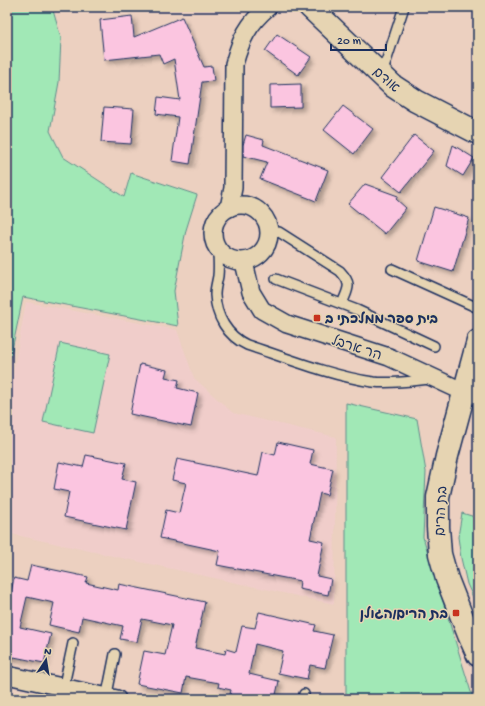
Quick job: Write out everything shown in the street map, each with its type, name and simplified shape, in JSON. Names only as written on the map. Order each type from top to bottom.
[{"type":"street","points":[[229,208],[233,188],[234,64],[238,48],[246,31],[252,22],[268,7]]},
{"type":"street","name":"אודם","points":[[310,7],[393,86],[416,101],[478,132]]},
{"type":"street","points":[[239,205],[249,206],[262,215],[267,223],[269,233],[268,242],[265,249],[258,256],[244,262],[234,261],[225,257],[218,250],[212,237],[213,227],[221,213],[229,208],[239,205]]},
{"type":"street","name":"הר ארבל","points":[[244,262],[251,292],[262,310],[287,324],[389,357],[471,394]]},
{"type":"street","name":"בת הרים","points":[[478,341],[471,394],[447,456],[438,497],[440,554],[447,579],[468,635],[478,655]]},
{"type":"street","points":[[7,675],[63,693],[110,698]]},
{"type":"lane","points":[[382,75],[404,7]]},
{"type":"lane","points":[[269,233],[278,232],[340,271],[347,279],[348,286],[342,304]]},
{"type":"lane","points":[[218,250],[218,276],[215,294],[219,316],[227,330],[236,340],[247,346],[339,374],[373,382],[402,382],[435,379]]},
{"type":"lane","points":[[392,269],[478,308]]},
{"type":"lane","points":[[276,278],[342,304],[434,346]]},
{"type":"lane","points":[[63,693],[73,644]]},
{"type":"lane","points":[[110,698],[115,654]]},
{"type":"shaded area","points":[[26,302],[177,330],[194,378],[233,413],[336,437],[334,604],[7,533],[7,408]]},
{"type":"green space","points":[[7,7],[52,7],[61,38],[59,82],[50,131],[63,157],[124,197],[131,173],[197,195],[186,230],[174,291],[178,326],[23,297],[7,374]]},
{"type":"green space","points":[[60,343],[110,354],[93,433],[43,422]]},
{"type":"green space","points":[[346,403],[417,419],[426,472],[423,537],[474,699],[346,699]]},
{"type":"green space","points":[[462,513],[478,518],[478,608],[467,584],[461,558],[458,537]]},
{"type":"building","points":[[132,16],[134,37],[182,17],[204,67],[212,66],[214,81],[202,82],[190,164],[172,161],[178,117],[156,114],[158,97],[180,100],[174,59],[163,64],[159,54],[104,60],[100,20]]},
{"type":"building","points":[[277,34],[311,57],[298,75],[265,51]]},
{"type":"building","points":[[301,84],[301,107],[270,108],[270,85]]},
{"type":"building","points":[[343,106],[373,129],[354,154],[324,130]]},
{"type":"building","points":[[104,107],[134,109],[131,144],[101,142]]},
{"type":"building","points":[[246,135],[264,140],[263,145],[328,170],[316,201],[260,179],[267,162],[243,156],[243,145]]},
{"type":"building","points":[[414,135],[434,151],[401,192],[382,177]]},
{"type":"building","points":[[453,145],[474,158],[463,176],[447,166]]},
{"type":"building","points":[[365,184],[398,196],[396,199],[406,208],[385,234],[348,204]]},
{"type":"building","points":[[434,207],[469,218],[453,272],[418,261]]},
{"type":"building","points":[[140,364],[167,370],[165,377],[179,380],[177,388],[198,393],[191,427],[130,414]]},
{"type":"building","points":[[278,442],[313,450],[310,464],[333,469],[327,495],[320,493],[310,539],[324,542],[317,576],[331,579],[328,595],[299,589],[300,581],[217,565],[220,551],[160,538],[166,510],[179,513],[186,483],[172,480],[177,459],[258,476],[263,452],[275,455]]},
{"type":"building","points":[[86,455],[126,463],[122,479],[136,482],[126,530],[64,517],[69,492],[54,489],[59,462],[83,467]]},
{"type":"building","points":[[31,565],[88,577],[86,583],[118,590],[119,584],[205,602],[195,648],[225,654],[226,649],[236,652],[242,626],[255,628],[259,612],[316,625],[314,631],[333,635],[325,668],[310,665],[307,679],[278,673],[283,651],[255,644],[249,674],[279,681],[275,699],[229,699],[231,690],[218,687],[219,683],[186,677],[183,693],[137,684],[144,651],[165,655],[172,625],[142,619],[137,642],[120,639],[123,626],[82,617],[79,632],[49,625],[54,603],[27,597],[20,627],[51,634],[44,663],[14,657],[13,659],[7,658],[7,611],[14,578],[27,581]]},
{"type":"place","name":"בית ספר ממלכתי ב","points":[[317,318]]},
{"type":"place","name":"בת הרים/הגולן","points":[[456,613]]}]
